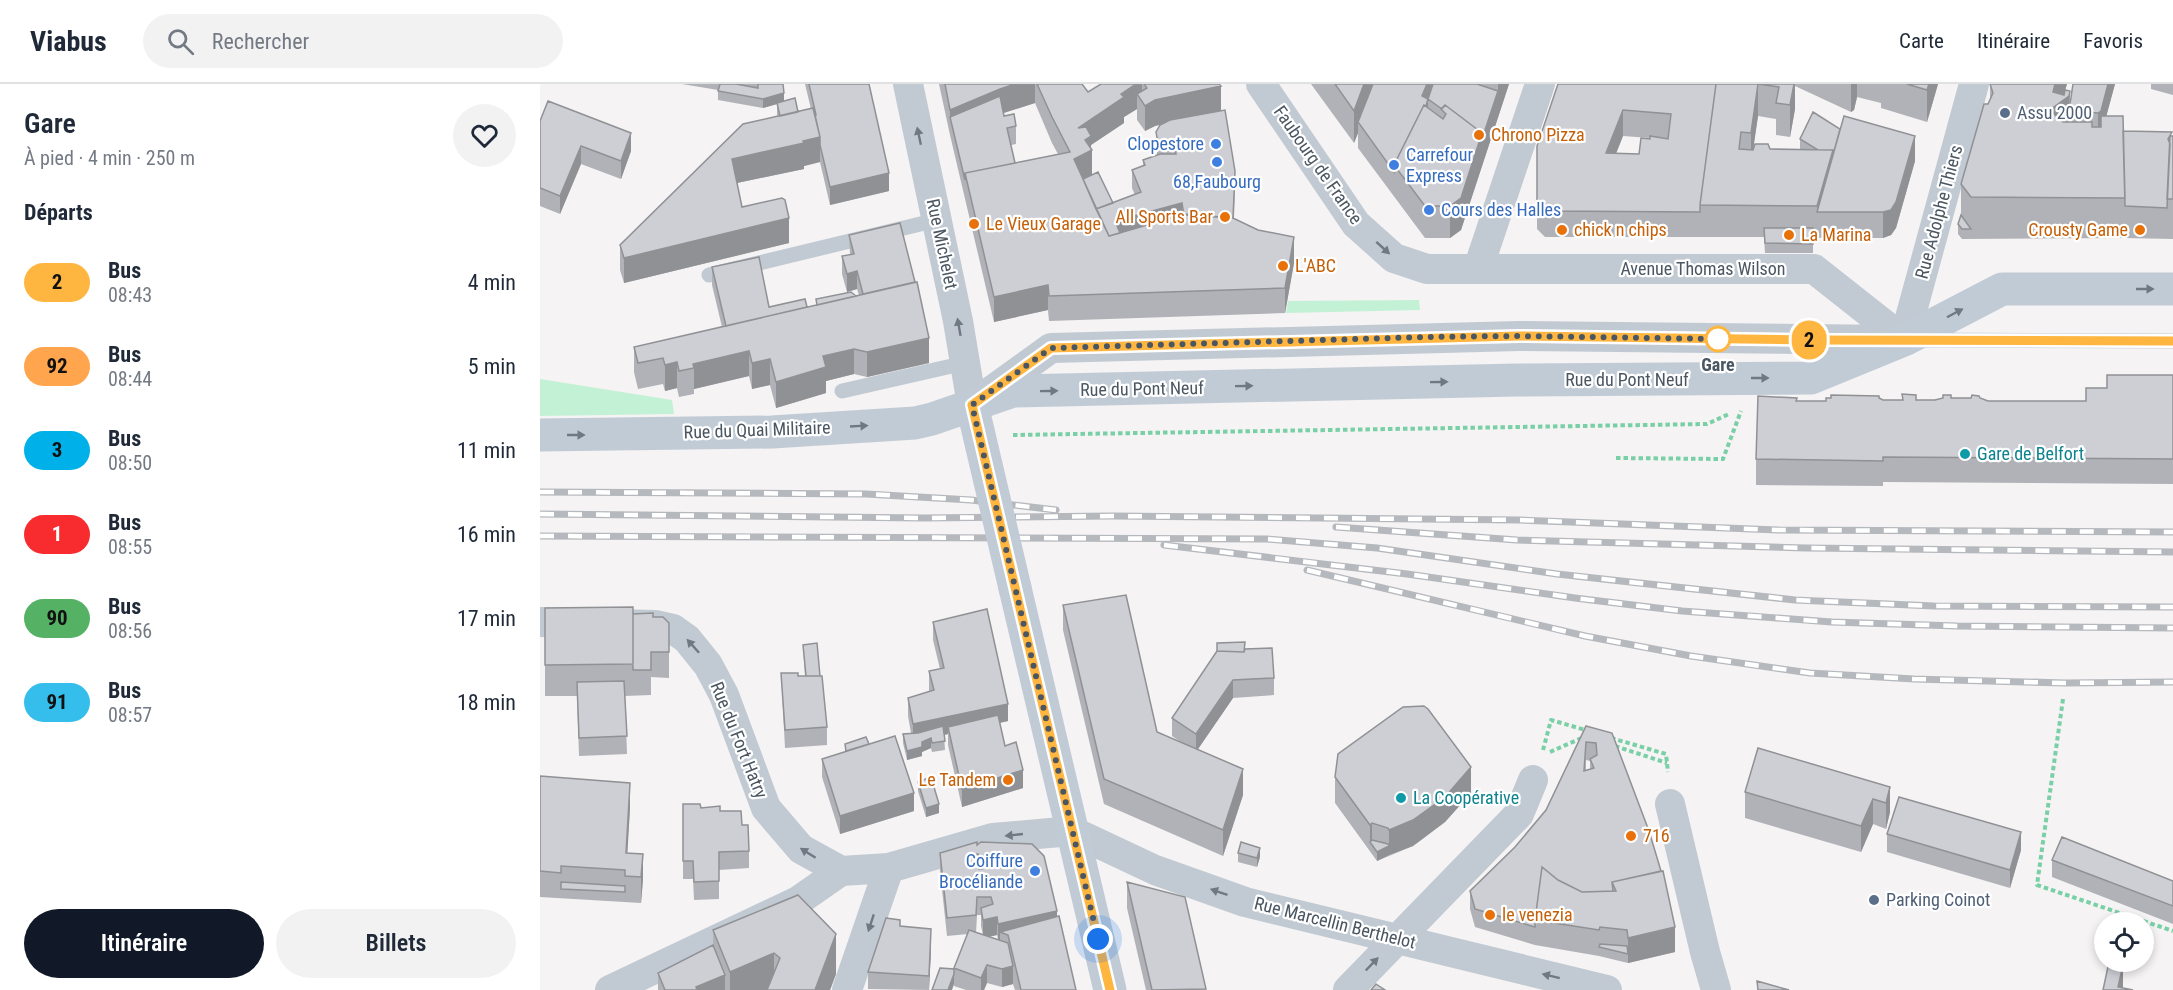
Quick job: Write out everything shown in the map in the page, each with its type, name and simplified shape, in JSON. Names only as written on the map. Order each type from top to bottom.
[{"type":"street","name":"Rue Michelet","points":[[908,84],[976,420]]},
{"type":"street","name":"Faubourg de France","points":[[1261,84],[1356,224],[1394,258],[1427,269],[1478,268]]},
{"type":"street","points":[[1478,268],[1540,84]]},
{"type":"street","name":"Rue Adolphe Thiers","points":[[1904,340],[1974,84]]},
{"type":"street","name":"Avenue Thomas Wilson","points":[[1478,268],[1814,269],[1904,340]]},
{"type":"street","points":[[1110,990],[976,420],[1051,348],[1496,336],[1904,340],[2002,289],[2173,289]]},
{"type":"street","name":"Rue du Pont Neuf","points":[[976,420],[1013,391],[1505,381],[1811,378],[1904,340]]},
{"type":"street","name":"Rue du Quai Militaire","points":[[540,435],[772,432],[976,420]]},
{"type":"street","name":"Rue du Fort Hatry","points":[[540,622],[655,625],[674,629],[687,639],[708,665],[724,695],[766,808],[801,849],[841,871]]},
{"type":"street","points":[[1348,990],[1519,814],[1537,768]]},
{"type":"street","points":[[1670,804],[1716,990]]},
{"type":"street","points":[[610,990],[798,901],[841,871],[889,868],[993,838],[1072,831]]},
{"type":"street","name":"Rue Marcellin Berthelot","points":[[1072,831],[1155,870],[1245,902],[1607,990]]},
{"type":"street","points":[[848,990],[889,868]]},
{"type":"lane","points":[[709,275],[937,220]]},
{"type":"lane","points":[[1904,340],[2173,341]]},
{"type":"lane","points":[[842,391],[965,363]]},
{"type":"path","points":[[976,420],[1707,424],[1742,408]]},
{"type":"path","points":[[1616,458],[1723,459]]},
{"type":"path","points":[[2063,699],[2037,885],[2173,931]]},
{"type":"path","points":[[1551,720],[1598,734]]},
{"type":"path","points":[[1537,768],[1582,737],[1592,740]]},
{"type":"path","points":[[1610,737],[1666,754]]},
{"type":"path","points":[[1611,745],[1667,763]]},
{"type":"green space","points":[[1419,300],[1420,310],[1286,313],[1288,301]]},
{"type":"green space","points":[[540,379],[672,400],[674,414],[540,416]]},
{"type":"building","points":[[720,84],[758,88],[758,84],[783,84],[784,93],[763,99],[718,91]]},
{"type":"building","points":[[809,84],[869,84],[889,173],[830,187]]},
{"type":"building","points":[[945,84],[1015,84],[950,110]]},
{"type":"building","points":[[1037,84],[1082,84],[1088,92],[1101,84],[1136,84],[1121,94],[1124,97],[1078,128],[1086,127],[1091,136],[1085,140],[1092,150],[1074,159],[1109,236],[1185,214],[1233,218],[1258,230],[1294,237],[1285,288],[1049,296],[1048,285],[994,297],[965,173],[1070,152]]},
{"type":"building","points":[[1144,84],[1219,84],[1221,86],[1155,100],[1145,106],[1137,94],[1147,88]]},
{"type":"building","points":[[1335,84],[1364,84],[1354,111]]},
{"type":"building","points":[[1373,84],[1427,84],[1422,96],[1428,99],[1426,106],[1424,105],[1394,165],[1394,172],[1358,122]]},
{"type":"building","points":[[1433,84],[1477,84],[1498,91],[1482,139],[1482,133],[1445,105],[1442,109],[1428,99]]},
{"type":"building","points":[[1558,84],[1716,84],[1700,212],[1545,211],[1537,203],[1537,146]],"holes":[[[1623,110],[1671,114],[1668,139],[1650,136],[1650,139],[1641,138],[1639,154],[1606,153]]]},
{"type":"building","points":[[1716,84],[1758,84],[1751,133],[1741,132],[1739,149],[1753,150],[1755,144],[1768,144],[1770,149],[1833,150],[1817,206],[1700,205]]},
{"type":"building","points":[[1758,84],[1794,84],[1790,105],[1776,103],[1779,87]]},
{"type":"building","points":[[1907,84],[1929,84],[1927,90]]},
{"type":"building","points":[[1990,84],[2055,84],[2053,92],[2064,95],[2065,90],[2070,91],[2069,96],[2051,109],[2047,108],[2063,122],[2092,122],[2092,127],[2101,127],[2101,116],[2123,116],[2125,198],[1971,197],[1961,184],[1984,104],[1988,104],[1993,93]]},
{"type":"building","points":[[2073,84],[2108,84],[2101,111],[2098,113],[2069,111]]},
{"type":"building","points":[[1000,96],[1004,116],[1014,114],[1016,126],[1007,128],[1015,163],[965,173],[965,180],[950,117]]},
{"type":"building","points":[[795,98],[798,112],[780,116],[777,103]]},
{"type":"building","points":[[548,101],[631,133],[621,161],[581,146],[560,196],[540,188],[540,121]]},
{"type":"building","points":[[1424,105],[1443,119],[1446,114],[1441,109],[1445,105],[1482,133],[1461,198],[1450,206],[1425,206],[1394,165]]},
{"type":"building","points":[[813,108],[820,137],[803,141],[804,143],[732,159],[742,207],[782,198],[785,200],[789,218],[624,258],[620,245],[743,124]]},
{"type":"building","points":[[1225,110],[1235,171],[1233,218],[1184,215],[1182,203],[1115,221],[1120,233],[1109,236],[1096,209],[1141,192],[1132,170],[1145,165],[1143,160],[1160,154],[1176,154],[1175,149],[1170,150],[1169,142],[1158,143],[1156,132],[1160,125],[1170,120]]},
{"type":"building","points":[[1813,112],[1840,129],[1833,155],[1833,150],[1818,150],[1800,139]]},
{"type":"building","points":[[1844,116],[1915,136],[1896,202],[1891,210],[1817,212]]},
{"type":"building","points":[[2123,131],[2172,132],[2168,139],[2170,144],[2167,208],[2125,206]]},
{"type":"building","points":[[2170,136],[2173,136],[2173,199],[2167,199]]},
{"type":"building","points":[[1098,172],[1113,203],[1096,209],[1083,179]]},
{"type":"building","points":[[1961,215],[1971,229],[1962,229],[1958,224]]},
{"type":"building","points":[[900,223],[915,282],[863,294],[857,271],[847,274],[842,256],[854,254],[849,235]]},
{"type":"building","points":[[1764,228],[1813,228],[1813,244],[1765,243]]},
{"type":"building","points":[[759,257],[769,307],[805,299],[807,307],[726,326],[712,267]]},
{"type":"building","points":[[917,282],[929,338],[867,352],[854,349],[823,356],[826,367],[776,382],[770,359],[752,363],[749,351],[693,364],[694,368],[679,371],[677,362],[665,365],[663,358],[638,363],[634,347]]},
{"type":"building","points":[[851,292],[856,296],[817,305],[816,299]]},
{"type":"building","name":"Gare de Belfort","points":[[2107,375],[2173,375],[2173,459],[1883,457],[1883,461],[1756,459],[1758,396],[1797,398],[1796,401],[1826,401],[1826,398],[1831,398],[1831,395],[1879,396],[1883,400],[1903,400],[1902,394],[1916,395],[1916,400],[1935,400],[1943,398],[1943,395],[1951,395],[1951,398],[1971,398],[1972,395],[1988,401],[2086,401],[2086,388],[2107,388]]},
{"type":"building","points":[[1126,595],[1157,732],[1243,769],[1223,830],[1104,779],[1063,605]]},
{"type":"building","points":[[633,607],[633,664],[545,665],[545,608]]},
{"type":"building","points":[[987,609],[1008,704],[913,724],[908,698],[934,690],[929,671],[944,668],[933,622]]},
{"type":"building","points":[[653,613],[653,617],[663,617],[669,623],[669,652],[651,652],[651,670],[633,670],[633,614]]},
{"type":"building","points":[[1245,642],[1244,652],[1217,651],[1217,643]]},
{"type":"building","points":[[817,643],[820,676],[806,676],[803,645]]},
{"type":"building","points":[[1272,648],[1274,678],[1233,680],[1196,734],[1172,718],[1217,651],[1244,652],[1245,649]]},
{"type":"building","points":[[781,673],[822,676],[827,727],[785,730]]},
{"type":"building","points":[[624,681],[627,736],[579,738],[577,682]]},
{"type":"building","name":"La Coopérative","points":[[1424,706],[1471,767],[1445,797],[1413,820],[1389,830],[1372,823],[1370,825],[1335,777],[1338,754],[1403,707]]},
{"type":"building","points":[[998,715],[1005,746],[1016,742],[1023,770],[962,789],[948,727]]},
{"type":"building","points":[[943,726],[945,741],[932,743],[931,738],[922,742],[922,747],[907,751],[903,734],[918,733]]},
{"type":"building","points":[[1586,726],[1612,733],[1649,831],[1661,871],[1612,882],[1613,891],[1582,892],[1558,880],[1542,867],[1535,927],[1475,909],[1470,891],[1515,847],[1546,810]],"holes":[[[1586,742],[1596,743],[1597,755],[1590,759],[1594,768],[1584,771]]]},
{"type":"building","points":[[895,736],[914,793],[840,816],[822,759]]},
{"type":"building","points":[[866,737],[869,744],[846,751],[845,744]]},
{"type":"building","points":[[1758,748],[1890,787],[1886,803],[1873,799],[1861,826],[1745,792]]},
{"type":"building","points":[[540,776],[630,783],[626,853],[643,854],[641,877],[625,876],[625,870],[561,866],[561,873],[540,871]]},
{"type":"building","points":[[931,777],[939,804],[926,808],[918,782]]},
{"type":"building","points":[[1899,797],[2021,832],[2010,870],[1887,834]]},
{"type":"building","points":[[683,804],[700,804],[701,808],[720,806],[720,811],[741,811],[742,825],[748,825],[749,851],[719,852],[719,881],[694,882],[693,861],[683,861]]},
{"type":"building","points":[[2062,837],[2173,881],[2173,906],[2052,860]]},
{"type":"building","points":[[1372,840],[1389,846],[1377,852],[1370,842]]},
{"type":"building","points":[[977,842],[977,845],[981,842],[1032,844],[1044,856],[1057,911],[998,924],[997,917],[983,920],[981,908],[993,904],[991,897],[977,897],[976,915],[947,918],[940,853]],"holes":[[[978,854],[982,869],[979,869]]]},
{"type":"building","points":[[1241,842],[1260,848],[1257,858],[1238,853]]},
{"type":"building","points":[[1542,867],[1558,880],[1582,892],[1616,891],[1612,882],[1663,871],[1675,927],[1628,938],[1627,930],[1600,927],[1599,930],[1535,920]]},
{"type":"building","points":[[561,882],[625,886],[625,892],[561,889]]},
{"type":"building","points":[[1127,882],[1185,897],[1206,989],[1152,990]]},
{"type":"building","points":[[798,895],[836,934],[815,990],[767,990],[780,958],[774,953],[730,972],[713,930]]},
{"type":"building","points":[[1059,916],[1076,990],[1021,990],[1008,935],[1000,932]]},
{"type":"building","points":[[886,918],[900,920],[900,926],[931,929],[929,976],[868,972]]},
{"type":"building","points":[[969,930],[1008,943],[1013,966],[1002,969],[987,965],[981,978],[954,968]]},
{"type":"building","points":[[1600,944],[1627,946],[1628,954],[1599,947]]},
{"type":"building","points":[[713,945],[725,975],[696,987],[697,990],[665,990],[658,973]]},
{"type":"building","points":[[940,968],[954,969],[954,974],[948,990],[932,990]]},
{"type":"building","points":[[2107,972],[2121,972],[2118,987],[2133,990],[2103,990]]},
{"type":"building","points":[[1757,981],[1789,990],[1758,990]]},
{"type":"building","points":[[1376,984],[1385,990],[1371,990]]},
{"type":"railway","points":[[540,492],[866,494],[971,500],[1056,510]]},
{"type":"railway","points":[[540,514],[1520,520],[1778,530],[2173,532]]},
{"type":"railway","points":[[1336,527],[1517,540],[1806,548],[2173,552]]},
{"type":"railway","points":[[540,536],[1267,539],[1377,548],[1557,574],[1795,600],[1934,606],[2173,607]]},
{"type":"railway","points":[[1164,545],[1407,574],[1682,611],[1832,622],[1957,626],[2173,628]]},
{"type":"railway","points":[[1307,570],[1585,636],[1691,656],[1810,673],[1914,679],[2065,683],[2173,682]]},
{"type":"bus line","name":"2","points":[[1110,990],[972,405],[1051,348],[1519,336],[2173,341]]},
{"type":"place","name":"Assu 2000","points":[[2005,113]]},
{"type":"place","name":"Chrono Pizza","points":[[1479,135]]},
{"type":"place","name":"Clopestore","points":[[1216,144]]},
{"type":"place","name":"68,Faubourg","points":[[1217,162]]},
{"type":"place","name":"Carrefour Express","points":[[1394,165]]},
{"type":"place","name":"Cours des Halles","points":[[1429,210]]},
{"type":"place","name":"All Sports Bar","points":[[1225,217]]},
{"type":"place","name":"Le Vieux Garage","points":[[974,224]]},
{"type":"place","name":"chick n chips","points":[[1562,230]]},
{"type":"place","name":"Crousty Game","points":[[2140,230]]},
{"type":"place","name":"La Marina","points":[[1789,235]]},
{"type":"place","name":"L'ABC","points":[[1283,266]]},
{"type":"place","name":"Gare","points":[[1718,339]]},
{"type":"place","name":"Gare de Belfort","points":[[1965,454]]},
{"type":"place","name":"Le Tandem","points":[[1008,780]]},
{"type":"place","name":"La Coopérative","points":[[1401,798]]},
{"type":"place","name":"716","points":[[1631,836]]},
{"type":"place","name":"Coiffure Brocéliande","points":[[1035,871]]},
{"type":"place","name":"Parking Coinot","points":[[1874,900]]},
{"type":"place","name":"le venezia","points":[[1490,915]]},
{"type":"route","points":[[1098,939],[972,405],[1051,348],[1426,337],[1718,339]]}]
